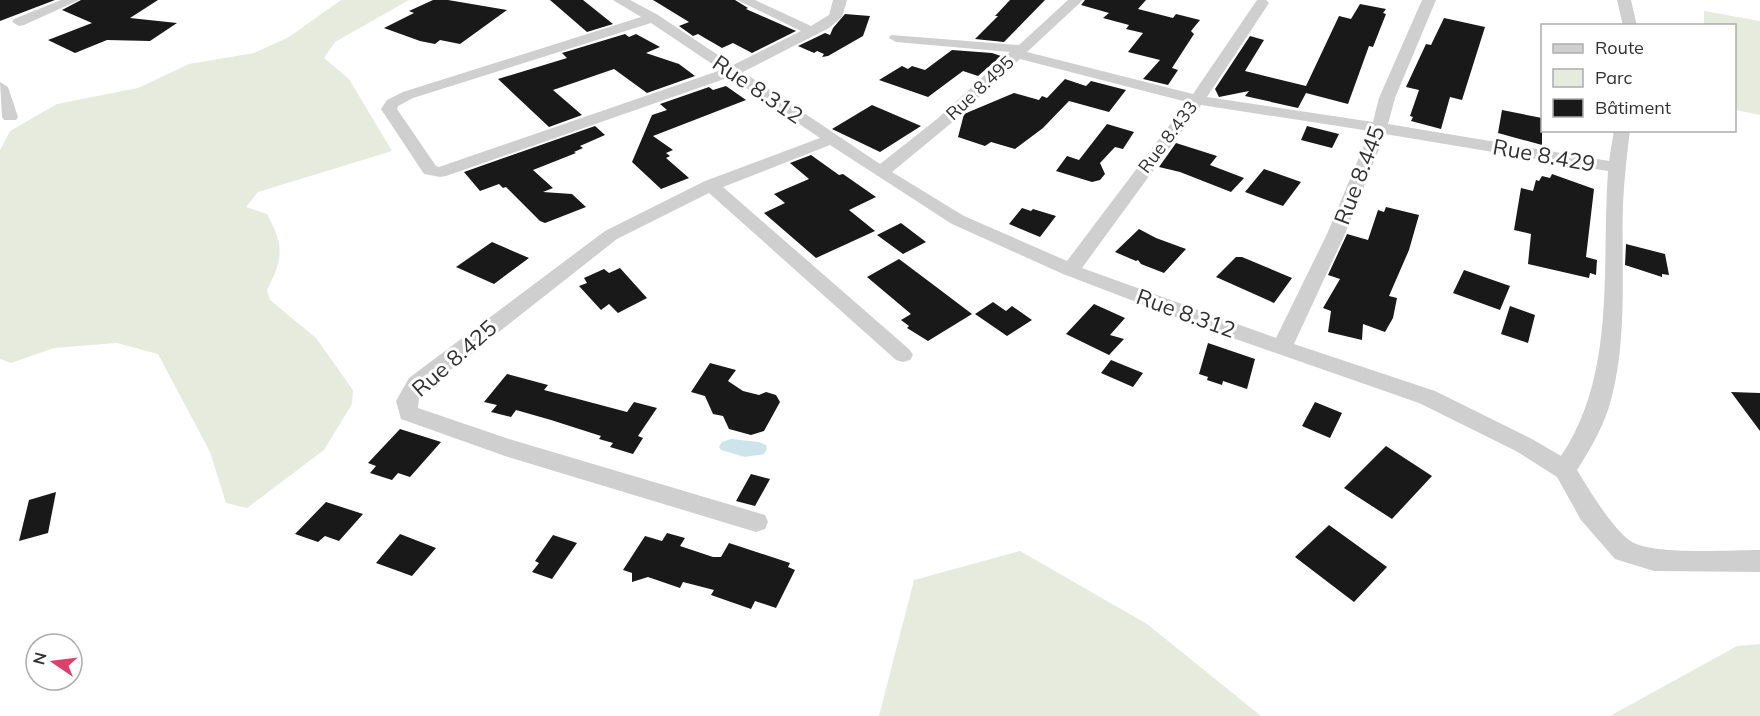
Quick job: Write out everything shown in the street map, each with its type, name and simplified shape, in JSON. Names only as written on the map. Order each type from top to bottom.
[{"type":"street","points":[[19,22],[72,0]]},
{"type":"street","name":"Rue 8.312","points":[[620,0],[653,18],[831,139],[958,220],[1070,270],[1437,401],[1492,427],[1565,470],[1590,513],[1624,551],[1654,560],[1760,561]]},
{"type":"street","points":[[744,0],[811,31]]},
{"type":"street","points":[[653,18],[408,94],[392,104],[389,109],[430,170],[440,172],[732,71],[835,17],[840,0]]},
{"type":"street","name":"Rue 8.495","points":[[881,172],[943,122],[1076,0]]},
{"type":"street","name":"Rue 8.445","points":[[1282,347],[1336,234],[1379,128],[1387,98],[1429,0]]},
{"type":"street","points":[[1624,0],[1630,24]]},
{"type":"street","name":"Rue 8.433","points":[[1070,270],[1197,100],[1211,75],[1262,3]]},
{"type":"street","name":"Rue 8.429","points":[[896,38],[1019,52],[1197,100],[1617,167],[1613,202],[1612,325],[1608,364],[1587,438],[1565,470]]},
{"type":"street","points":[[0,87],[10,117]]},
{"type":"street","points":[[1617,167],[1622,132]]},
{"type":"street","name":"Rue 8.425","points":[[756,522],[505,447],[409,413],[406,404],[408,395],[417,384],[611,235],[637,219],[711,185],[831,139]]},
{"type":"street","points":[[711,185],[903,355]]},
{"type":"green space","points":[[341,0],[409,0],[335,42],[324,58],[349,79],[392,151],[258,192],[246,207],[267,214],[277,235],[280,252],[277,269],[267,290],[270,300],[316,338],[353,390],[352,404],[324,450],[247,508],[226,503],[210,452],[158,354],[117,343],[54,348],[11,363],[0,359],[0,150],[10,131],[57,104],[138,88],[189,64],[254,53],[289,37]]},
{"type":"green space","points":[[1704,11],[1760,21],[1760,115],[1736,110],[1736,24],[1704,24]]},
{"type":"green space","points":[[1020,551],[1147,624],[1261,716],[879,716],[914,580]]},
{"type":"green space","points":[[1760,644],[1760,716],[1610,716],[1737,646]]},
{"type":"water","points":[[731,439],[759,442],[766,445],[767,449],[764,454],[745,457],[721,450],[719,447],[722,442]]},
{"type":"building","points":[[0,0],[55,0],[0,21]]},
{"type":"building","points":[[81,0],[158,0],[130,18],[177,23],[150,41],[107,40],[75,53],[48,40],[92,23],[62,10]]},
{"type":"building","points":[[433,0],[448,0],[507,10],[460,44],[440,40],[435,44],[420,41],[384,28],[414,13],[409,11]]},
{"type":"building","points":[[550,0],[583,0],[613,24],[587,32]]},
{"type":"building","points":[[653,0],[735,0],[748,8],[746,9],[796,31],[752,53],[733,43],[722,48],[698,34],[693,36],[679,26],[689,22]]},
{"type":"building","points":[[1010,0],[1045,0],[1004,42],[975,39],[998,16],[995,16]]},
{"type":"building","points":[[1085,0],[1146,0],[1138,9],[1173,18],[1176,14],[1200,20],[1191,31],[1194,34],[1172,68],[1178,70],[1168,85],[1143,79],[1160,60],[1128,52],[1143,33],[1126,29],[1129,25],[1103,18],[1109,13],[1081,5]]},
{"type":"building","points":[[1360,4],[1386,9],[1383,13],[1386,14],[1373,47],[1369,46],[1348,104],[1306,93],[1298,108],[1245,96],[1249,91],[1219,97],[1215,89],[1250,36],[1264,40],[1245,71],[1306,86],[1339,16],[1351,19]]},
{"type":"building","points":[[845,14],[870,16],[863,36],[828,56],[822,57],[824,54],[817,51],[814,53],[798,46],[825,33],[830,35]]},
{"type":"building","points":[[1444,18],[1485,27],[1462,100],[1450,97],[1441,129],[1411,121],[1413,117],[1410,116],[1419,90],[1406,87],[1426,44],[1431,45]]},
{"type":"building","points":[[625,34],[629,37],[636,34],[660,47],[646,53],[679,64],[695,76],[647,93],[614,69],[553,90],[582,115],[549,127],[498,79],[567,58],[562,53]]},
{"type":"building","points":[[952,50],[992,53],[1001,56],[978,76],[963,71],[928,97],[879,80],[902,66],[908,69],[912,66],[925,70]]},
{"type":"building","points":[[1065,79],[1086,86],[1091,81],[1126,90],[1109,112],[1069,101],[1043,128],[1015,149],[991,142],[985,146],[958,137],[964,114],[1014,93],[1039,100],[1042,96],[1047,98]]},
{"type":"building","points":[[726,86],[746,100],[653,136],[673,150],[666,153],[670,156],[666,158],[689,178],[661,189],[632,162],[652,115],[667,110],[660,104],[709,87],[713,90]]},
{"type":"building","points":[[872,105],[921,126],[880,152],[832,129]]},
{"type":"building","points":[[1502,110],[1541,118],[1542,145],[1498,133]]},
{"type":"building","points":[[1107,124],[1134,132],[1123,149],[1115,147],[1100,163],[1105,174],[1100,180],[1092,182],[1056,171],[1067,156],[1079,160]]},
{"type":"building","points":[[595,126],[605,135],[580,146],[583,148],[574,152],[576,153],[533,170],[553,188],[543,192],[572,194],[586,207],[545,223],[540,221],[506,187],[503,188],[499,184],[480,191],[464,172]]},
{"type":"building","points":[[1307,126],[1339,134],[1332,148],[1301,140]]},
{"type":"building","points":[[1176,143],[1217,156],[1210,165],[1244,178],[1231,192],[1180,172],[1159,167]]},
{"type":"building","points":[[811,155],[876,197],[849,210],[875,231],[816,258],[764,213],[785,203],[774,194],[809,179],[790,163]]},
{"type":"building","points":[[1264,169],[1301,182],[1283,206],[1245,192]]},
{"type":"building","points":[[1552,174],[1594,189],[1586,257],[1597,260],[1596,275],[1590,273],[1589,278],[1528,264],[1531,234],[1514,230],[1521,188],[1533,191],[1536,180],[1539,181],[1542,176],[1550,178]]},
{"type":"building","points":[[1386,207],[1419,215],[1409,250],[1389,296],[1397,298],[1393,318],[1385,332],[1363,324],[1362,340],[1328,332],[1331,311],[1323,308],[1340,279],[1328,275],[1347,234],[1368,240],[1378,210],[1384,212]]},
{"type":"building","points":[[1022,208],[1056,216],[1040,237],[1009,224]]},
{"type":"building","points":[[901,223],[926,242],[903,254],[877,235]]},
{"type":"building","points":[[1139,229],[1186,249],[1164,273],[1115,252]]},
{"type":"building","points":[[492,242],[529,258],[494,284],[456,267]]},
{"type":"building","points":[[1626,244],[1665,254],[1669,275],[1662,274],[1662,277],[1625,265]]},
{"type":"building","points":[[1236,257],[1242,257],[1292,278],[1274,303],[1216,277]]},
{"type":"building","points":[[899,259],[972,314],[928,341],[907,328],[909,326],[901,320],[911,314],[867,277]]},
{"type":"building","points":[[620,268],[647,298],[618,313],[609,304],[601,310],[579,286],[587,283],[584,278],[604,269],[609,273]]},
{"type":"building","points":[[1464,270],[1510,286],[1500,310],[1453,293]]},
{"type":"building","points":[[993,302],[1006,311],[1012,306],[1032,320],[1007,336],[975,314]]},
{"type":"building","points":[[1094,304],[1125,318],[1110,335],[1124,339],[1109,355],[1066,334]]},
{"type":"building","points":[[1510,306],[1535,315],[1528,343],[1501,334]]},
{"type":"building","points":[[1208,343],[1255,359],[1247,389],[1223,381],[1222,385],[1207,380],[1208,377],[1199,374]]},
{"type":"building","points":[[1111,360],[1143,373],[1133,387],[1101,373]]},
{"type":"building","points":[[710,363],[736,370],[728,381],[743,391],[759,395],[766,392],[776,395],[780,402],[764,431],[751,435],[729,429],[723,416],[713,414],[705,396],[691,392]]},
{"type":"building","points":[[507,374],[548,385],[544,390],[627,412],[634,402],[657,408],[638,436],[643,438],[633,454],[610,447],[613,443],[599,439],[601,436],[551,420],[516,410],[511,417],[491,412],[497,405],[484,402]]},
{"type":"building","points":[[1731,392],[1760,393],[1760,431]]},
{"type":"building","points":[[1315,402],[1342,413],[1330,438],[1302,426]]},
{"type":"building","points":[[400,429],[441,442],[410,477],[398,473],[392,480],[370,473],[376,466],[368,463]]},
{"type":"building","points":[[1386,446],[1432,476],[1392,519],[1344,488]]},
{"type":"building","points":[[751,474],[770,479],[755,506],[736,501]]},
{"type":"building","points":[[56,492],[48,533],[19,541],[29,500]]},
{"type":"building","points":[[326,502],[363,514],[339,541],[325,536],[318,542],[295,534]]},
{"type":"building","points":[[1329,525],[1387,567],[1354,602],[1295,557]]},
{"type":"building","points":[[667,533],[685,538],[680,546],[713,557],[721,557],[729,543],[790,563],[788,567],[795,570],[776,608],[755,601],[751,609],[711,595],[714,590],[683,582],[680,588],[648,577],[632,582],[632,573],[623,570],[645,536],[662,541]]},
{"type":"building","points":[[400,534],[436,548],[412,576],[376,563]]},
{"type":"building","points":[[553,535],[577,543],[552,579],[532,572],[539,563],[535,561]]}]
